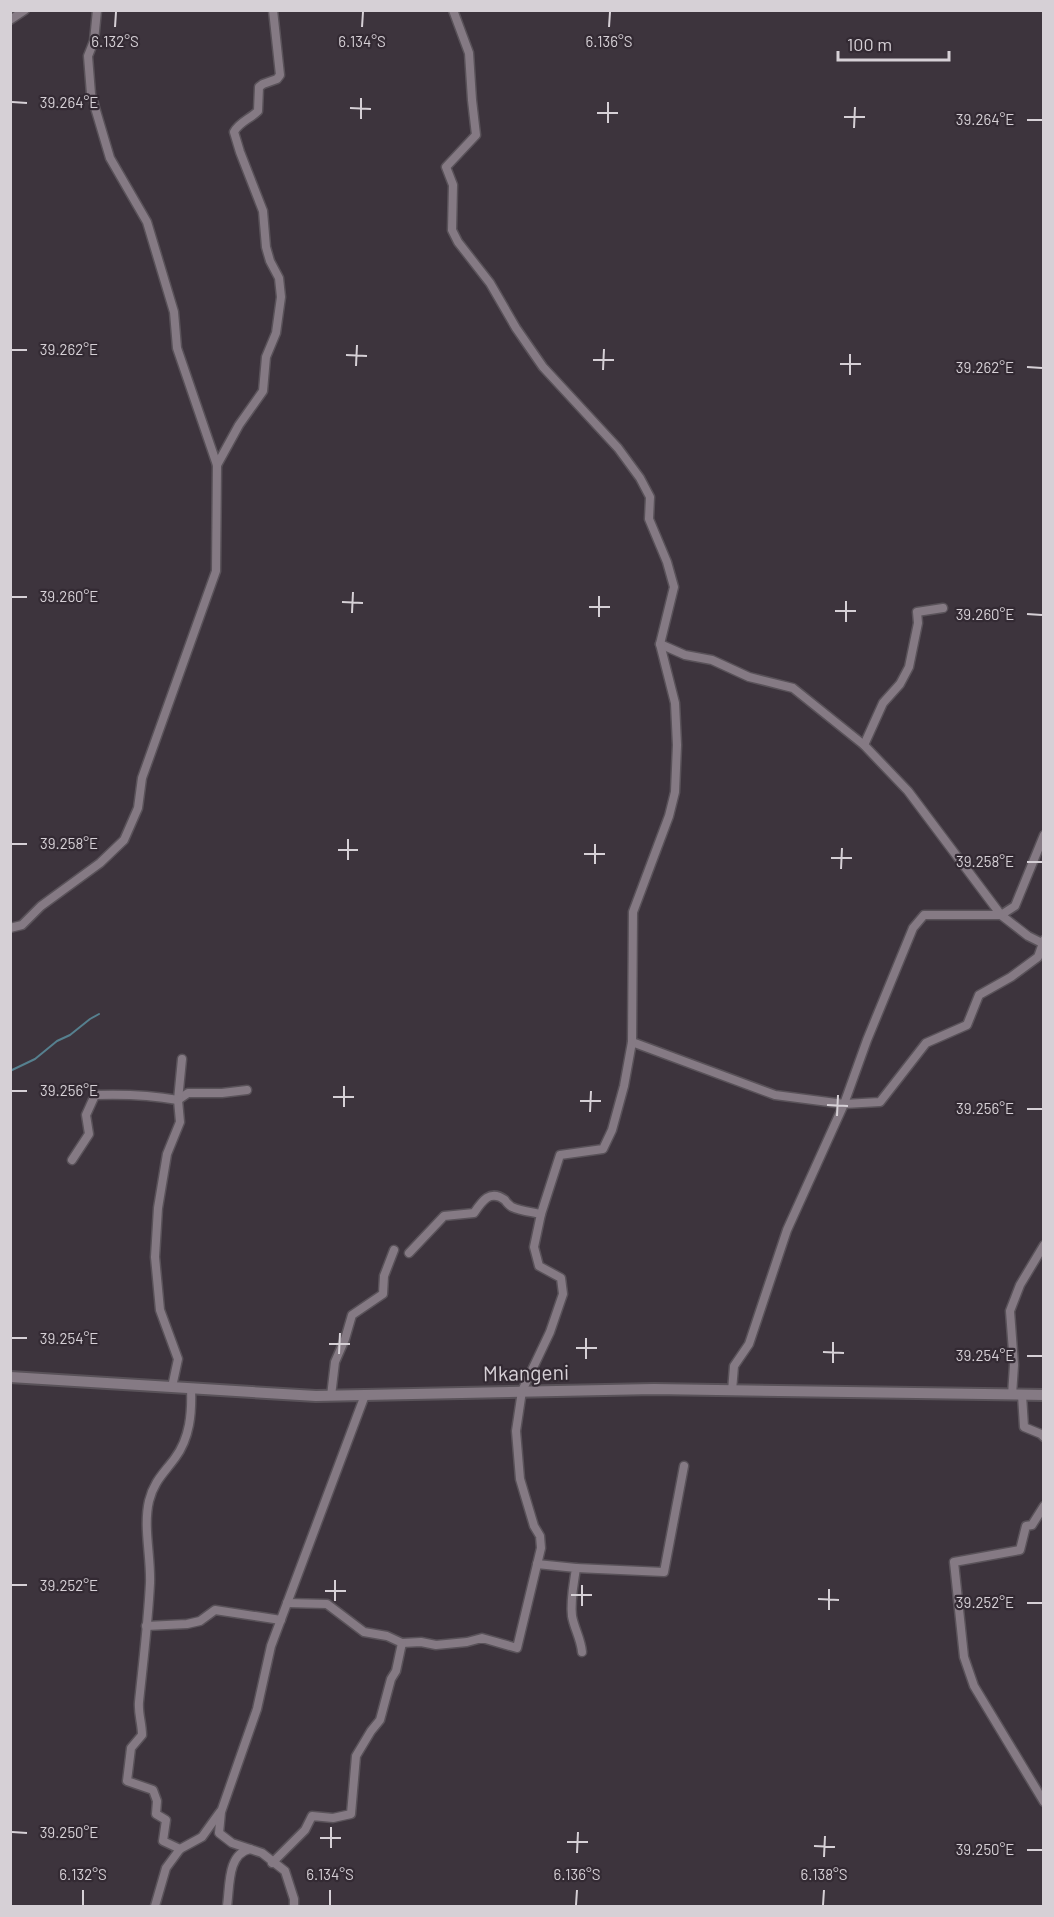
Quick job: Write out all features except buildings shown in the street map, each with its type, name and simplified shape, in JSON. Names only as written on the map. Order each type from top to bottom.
[{"type":"street","points":[[10,20],[25,10]]},
{"type":"street","points":[[10,928],[22,925],[42,906],[100,863],[124,840],[138,808],[142,778],[216,571],[217,465],[177,348],[174,312],[147,222],[110,158],[91,94],[88,56],[94,41],[97,10]]},
{"type":"street","points":[[217,465],[239,425],[263,391],[266,357],[276,333],[281,297],[279,278],[266,247],[264,211],[243,161],[234,132],[237,125],[258,111],[259,87],[277,79],[280,75],[273,10]]},
{"type":"street","points":[[287,1603],[327,1604],[364,1632],[387,1636],[402,1642],[421,1641],[436,1645],[482,1638],[517,1648],[541,1548],[540,1536],[534,1526],[520,1479],[516,1431],[522,1391],[550,1332],[563,1294],[561,1278],[539,1266],[534,1247],[541,1214],[560,1155],[603,1149],[612,1130],[624,1086],[632,1042],[633,912],[669,816],[675,792],[677,746],[675,703],[660,644],[674,587],[667,562],[649,519],[650,497],[640,478],[618,448],[543,367],[516,328],[490,283],[458,242],[452,230],[453,185],[446,167],[476,135],[470,53],[453,10]]},
{"type":"street","points":[[864,745],[882,703],[900,684],[909,667],[918,623],[917,612],[943,608]]},
{"type":"street","points":[[632,1042],[775,1095],[844,1104],[879,1101],[926,1043],[967,1025],[979,995],[1011,977],[1038,957],[1043,942],[1028,936],[1001,915],[908,792],[864,745],[793,688],[749,677],[712,660],[685,655],[660,644]]},
{"type":"street","points":[[732,1390],[734,1366],[749,1344],[787,1230],[844,1104],[867,1040],[913,928],[924,915],[1001,915],[1015,906],[1044,836]]},
{"type":"street","points":[[172,1387],[178,1359],[160,1310],[156,1257],[158,1208],[167,1154],[180,1122],[178,1100],[182,1059]]},
{"type":"street","points":[[72,1160],[89,1134],[86,1115],[95,1095],[131,1094],[178,1100],[188,1093],[222,1094],[247,1090]]},
{"type":"street","points":[[409,1253],[444,1215],[474,1213],[484,1198],[496,1196],[504,1199],[511,1207],[541,1214]]},
{"type":"street","points":[[1044,1245],[1020,1285],[1010,1311],[1017,1395],[1024,1427],[1044,1437]]},
{"type":"street","points":[[331,1396],[335,1362],[352,1315],[383,1294],[384,1276],[394,1250]]},
{"type":"street","name":"Mkangeni","points":[[10,1377],[331,1396],[654,1389],[1044,1395]]},
{"type":"street","points":[[180,1849],[163,1841],[166,1820],[156,1814],[157,1801],[153,1790],[127,1781],[131,1748],[142,1735],[141,1720],[138,1715],[150,1582],[147,1526],[149,1501],[156,1482],[182,1447],[189,1428],[192,1408],[191,1388]]},
{"type":"street","points":[[294,1906],[285,1871],[262,1853],[232,1843],[219,1833],[221,1812],[257,1709],[271,1646],[365,1395]]},
{"type":"street","points":[[537,1564],[664,1572],[684,1466]]},
{"type":"street","points":[[1044,1506],[1032,1525],[1026,1526],[1020,1550],[954,1562],[964,1657],[974,1686],[1044,1802]]},
{"type":"street","points":[[576,1568],[572,1616],[581,1641],[582,1652]]},
{"type":"street","points":[[146,1626],[200,1621],[215,1610],[281,1620]]},
{"type":"street","points":[[272,1863],[305,1830],[312,1816],[333,1818],[351,1814],[356,1756],[380,1720],[400,1656],[402,1642]]},
{"type":"street","points":[[155,1906],[166,1868],[180,1849],[202,1836],[221,1812]]},
{"type":"street","points":[[227,1906],[235,1858],[243,1850],[250,1849]]},
{"type":"waterway","points":[[10,1071],[35,1059],[57,1041],[70,1035],[99,1014]]}]
